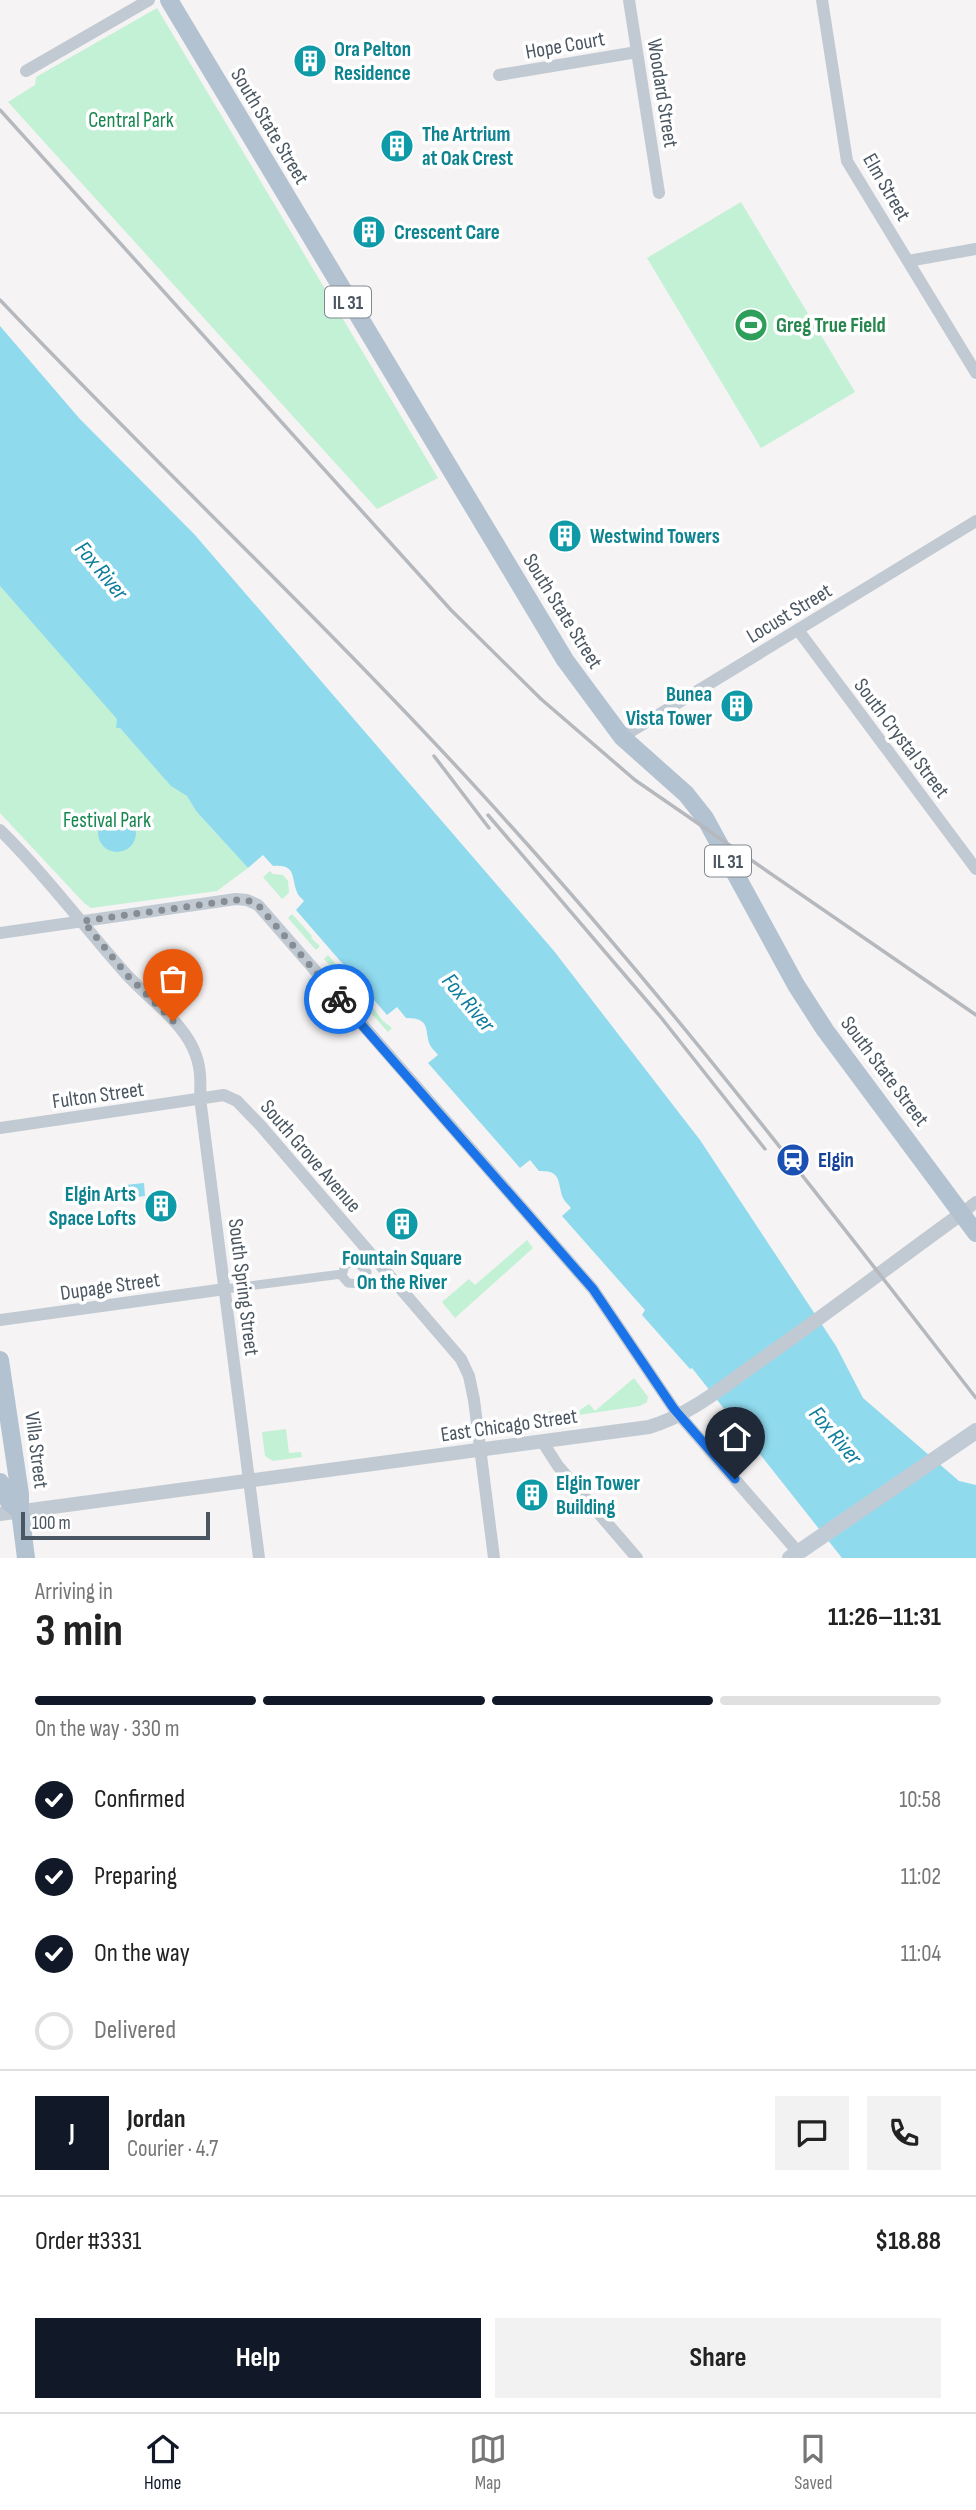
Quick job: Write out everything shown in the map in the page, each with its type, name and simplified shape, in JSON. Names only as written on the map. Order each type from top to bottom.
[{"type":"main road","name":"South State Street","points":[[169,0],[565,660],[622,737],[686,794],[705,818],[796,985],[825,1030],[961,1214]]},
{"type":"main road","name":"IL 31","points":[[961,1214],[976,1233]]},
{"type":"main road","name":"Villa Street","points":[[0,1360],[20,1493],[20,1511]]},
{"type":"main road","points":[[799,1551],[976,1431]]},
{"type":"main road","name":"Villa Street","points":[[0,1482],[9,1502],[20,1511]]},
{"type":"main road","points":[[20,1511],[26,1558]]},
{"type":"street","points":[[26,71],[149,0]]},
{"type":"street","name":"Woodard Street","points":[[629,0],[651,127],[659,193]]},
{"type":"street","name":"Elm Street","points":[[822,0],[847,161],[976,373]]},
{"type":"street","name":"Hope Court","points":[[499,75],[637,52]]},
{"type":"street","points":[[908,261],[976,249]]},
{"type":"street","name":"Locust Street","points":[[622,737],[976,521]]},
{"type":"street","name":"South Crystal Street","points":[[798,630],[976,869]]},
{"type":"street","points":[[0,830],[28,858],[128,976],[189,1041],[199,1065],[200,1098]]},
{"type":"street","points":[[0,933],[243,899],[258,905],[593,1289],[667,1398],[799,1551]]},
{"type":"street","name":"South Grove Avenue","points":[[200,1098],[224,1095],[237,1101],[456,1351],[466,1368],[474,1400],[480,1450]]},
{"type":"street","name":"Fulton Street","points":[[0,1128],[200,1098]]},
{"type":"street","name":"South Spring Street","points":[[200,1098],[259,1558]]},
{"type":"street","points":[[961,1214],[976,1202]]},
{"type":"street","name":"East Chicago Street","points":[[0,1514],[649,1427],[681,1415],[696,1405],[827,1314],[961,1214]]},
{"type":"street","points":[[365,1270],[377,1260]]},
{"type":"street","points":[[349,1262],[358,1263],[365,1270],[367,1277],[361,1284],[348,1283],[342,1274],[349,1262]]},
{"type":"street","points":[[225,1290],[342,1274]]},
{"type":"street","name":"Dupage Street","points":[[0,1320],[225,1290]]},
{"type":"street","points":[[542,1441],[558,1466],[637,1558]]},
{"type":"street","points":[[480,1450],[494,1558]]},
{"type":"green space","name":"Central Park","points":[[157,8],[438,478],[377,509],[8,102],[35,85],[36,77]]},
{"type":"green space","name":"Greg True Field","points":[[741,202],[855,392],[761,448],[647,258]]},
{"type":"green space","name":"Festival Park","points":[[0,586],[118,719],[116,728],[120,728],[171,785],[187,796],[196,811],[248,868],[217,891],[91,908],[0,813]]},
{"type":"green space","points":[[270,871],[283,875],[288,881],[289,893],[282,899],[263,877]]},
{"type":"green space","points":[[292,914],[320,946],[316,950],[288,918]]},
{"type":"green space","points":[[328,955],[339,971],[357,988],[353,992],[324,959]]},
{"type":"green space","points":[[365,997],[383,1021],[392,1028],[388,1032],[360,1001]]},
{"type":"green space","points":[[527,1240],[533,1248],[455,1318],[442,1302],[469,1279],[475,1285]]},
{"type":"green space","points":[[634,1378],[648,1397],[647,1402],[640,1406],[544,1420],[542,1417],[550,1411],[571,1415],[589,1404],[595,1411]]},
{"type":"green space","points":[[286,1429],[289,1453],[301,1452],[302,1457],[273,1461],[265,1456],[262,1432]]},
{"type":"water","name":"Fox River","points":[[0,326],[79,418],[195,535],[554,951],[700,1140],[836,1346],[863,1398],[959,1481],[976,1485],[976,1558],[842,1558],[692,1368],[690,1369],[642,1315],[645,1310],[562,1216],[571,1208],[563,1198],[556,1175],[539,1171],[530,1160],[520,1168],[428,1063],[438,1055],[430,1045],[426,1026],[420,1020],[406,1018],[397,1007],[387,1015],[296,910],[304,901],[298,893],[290,870],[273,866],[263,855],[248,868],[196,811],[187,796],[171,786],[120,728],[116,728],[117,719],[0,586]]},
{"type":"water","points":[[117,814],[131,819],[136,833],[131,847],[117,852],[103,847],[98,833],[103,819]]},
{"type":"water","points":[[144,1183],[145,1196],[126,1196],[125,1185]]},
{"type":"railway","points":[[0,110],[451,610],[541,699],[635,780],[976,1015]]},
{"type":"railway","points":[[0,300],[385,691],[510,825],[690,1036],[976,1398]]},
{"type":"railway","points":[[434,756],[489,828]]},
{"type":"railway","points":[[488,815],[659,1015],[765,1149]]},
{"type":"way so far","points":[[173,1021],[128,976],[83,921],[247,900],[258,905],[339,999]]},
{"type":"place","name":"Ora Pelton Residence","points":[[310,61]]},
{"type":"place","name":"The Artrium at Oak Crest","points":[[397,146]]},
{"type":"place","name":"Crescent Care","points":[[369,232]]},
{"type":"place","name":"Greg True Field","points":[[751,325]]},
{"type":"place","name":"Westwind Towers","points":[[565,536]]},
{"type":"place","name":"Bunea Vista Tower","points":[[737,706]]},
{"type":"place","name":"Elgin","points":[[793,1160]]},
{"type":"place","name":"Elgin Arts Space Lofts","points":[[161,1206]]},
{"type":"place","name":"Fountain Square On the River","points":[[402,1224]]},
{"type":"place","name":"Elgin Tower Building","points":[[532,1495]]},
{"type":"route","points":[[339,999],[593,1289],[674,1409],[735,1479]]}]
